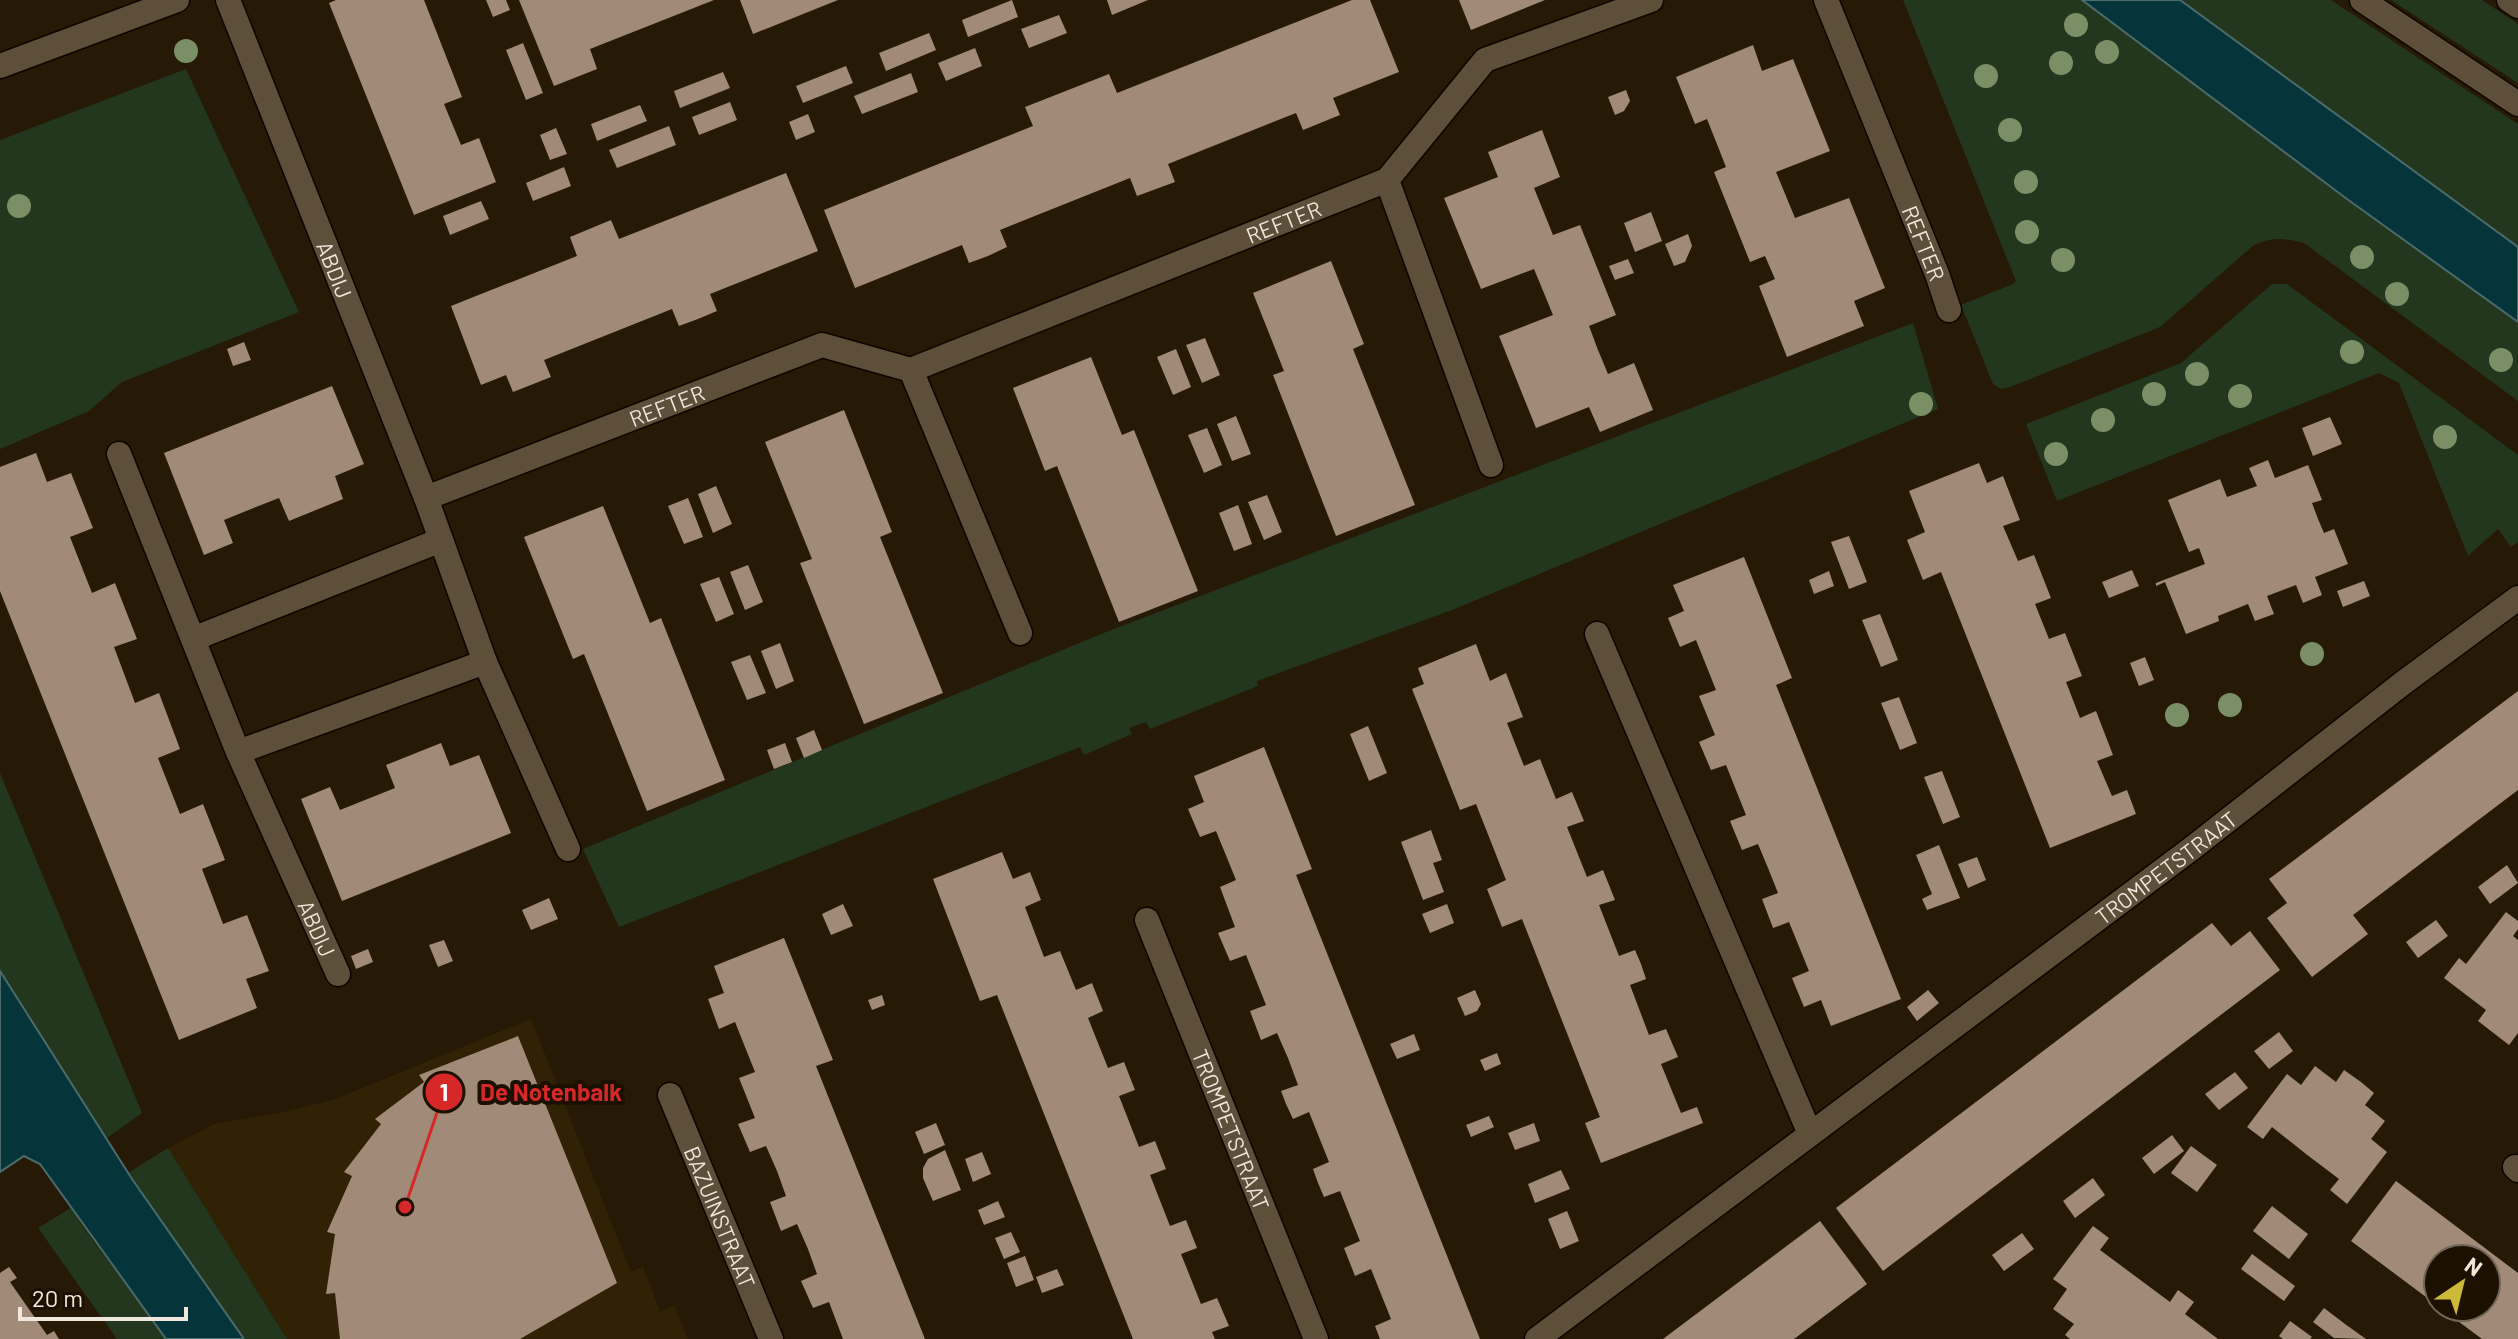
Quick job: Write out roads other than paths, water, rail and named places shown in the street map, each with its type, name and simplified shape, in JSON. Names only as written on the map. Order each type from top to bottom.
[{"type":"street","points":[[0,66],[177,0]]},
{"type":"street","name":"ABDIJ","points":[[228,0],[426,498],[485,662],[568,849]]},
{"type":"street","name":"REFTER","points":[[426,498],[822,345],[911,370],[1387,180],[1485,60],[1651,0]]},
{"type":"street","name":"REFTER","points":[[1826,0],[1949,310]]},
{"type":"street","points":[[2362,0],[2518,104]]},
{"type":"street","points":[[2509,0],[2518,6]]},
{"type":"street","points":[[1387,180],[1491,465]]},
{"type":"street","points":[[911,370],[1020,633]]},
{"type":"street","name":"ABDIJ","points":[[119,454],[238,752],[338,974]]},
{"type":"street","points":[[193,639],[441,540]]},
{"type":"street","name":"TROMPETSTRAAT","points":[[1537,1339],[2191,849],[2403,683],[2518,598]]},
{"type":"street","points":[[1597,634],[1810,1134]]},
{"type":"street","points":[[238,752],[485,662]]},
{"type":"street","name":"TROMPETSTRAAT","points":[[1147,920],[1316,1339]]},
{"type":"street","name":"BAZUINSTRAAT","points":[[670,1095],[771,1339]]},
{"type":"water","points":[[2082,0],[2180,0],[2518,247],[2518,322],[2347,199]]},
{"type":"water","points":[[0,971],[132,1179],[244,1339],[166,1339],[40,1164],[24,1156],[0,1172]]},
{"type":"place","name":"De Notenbalk","points":[[405,1207]]}]
